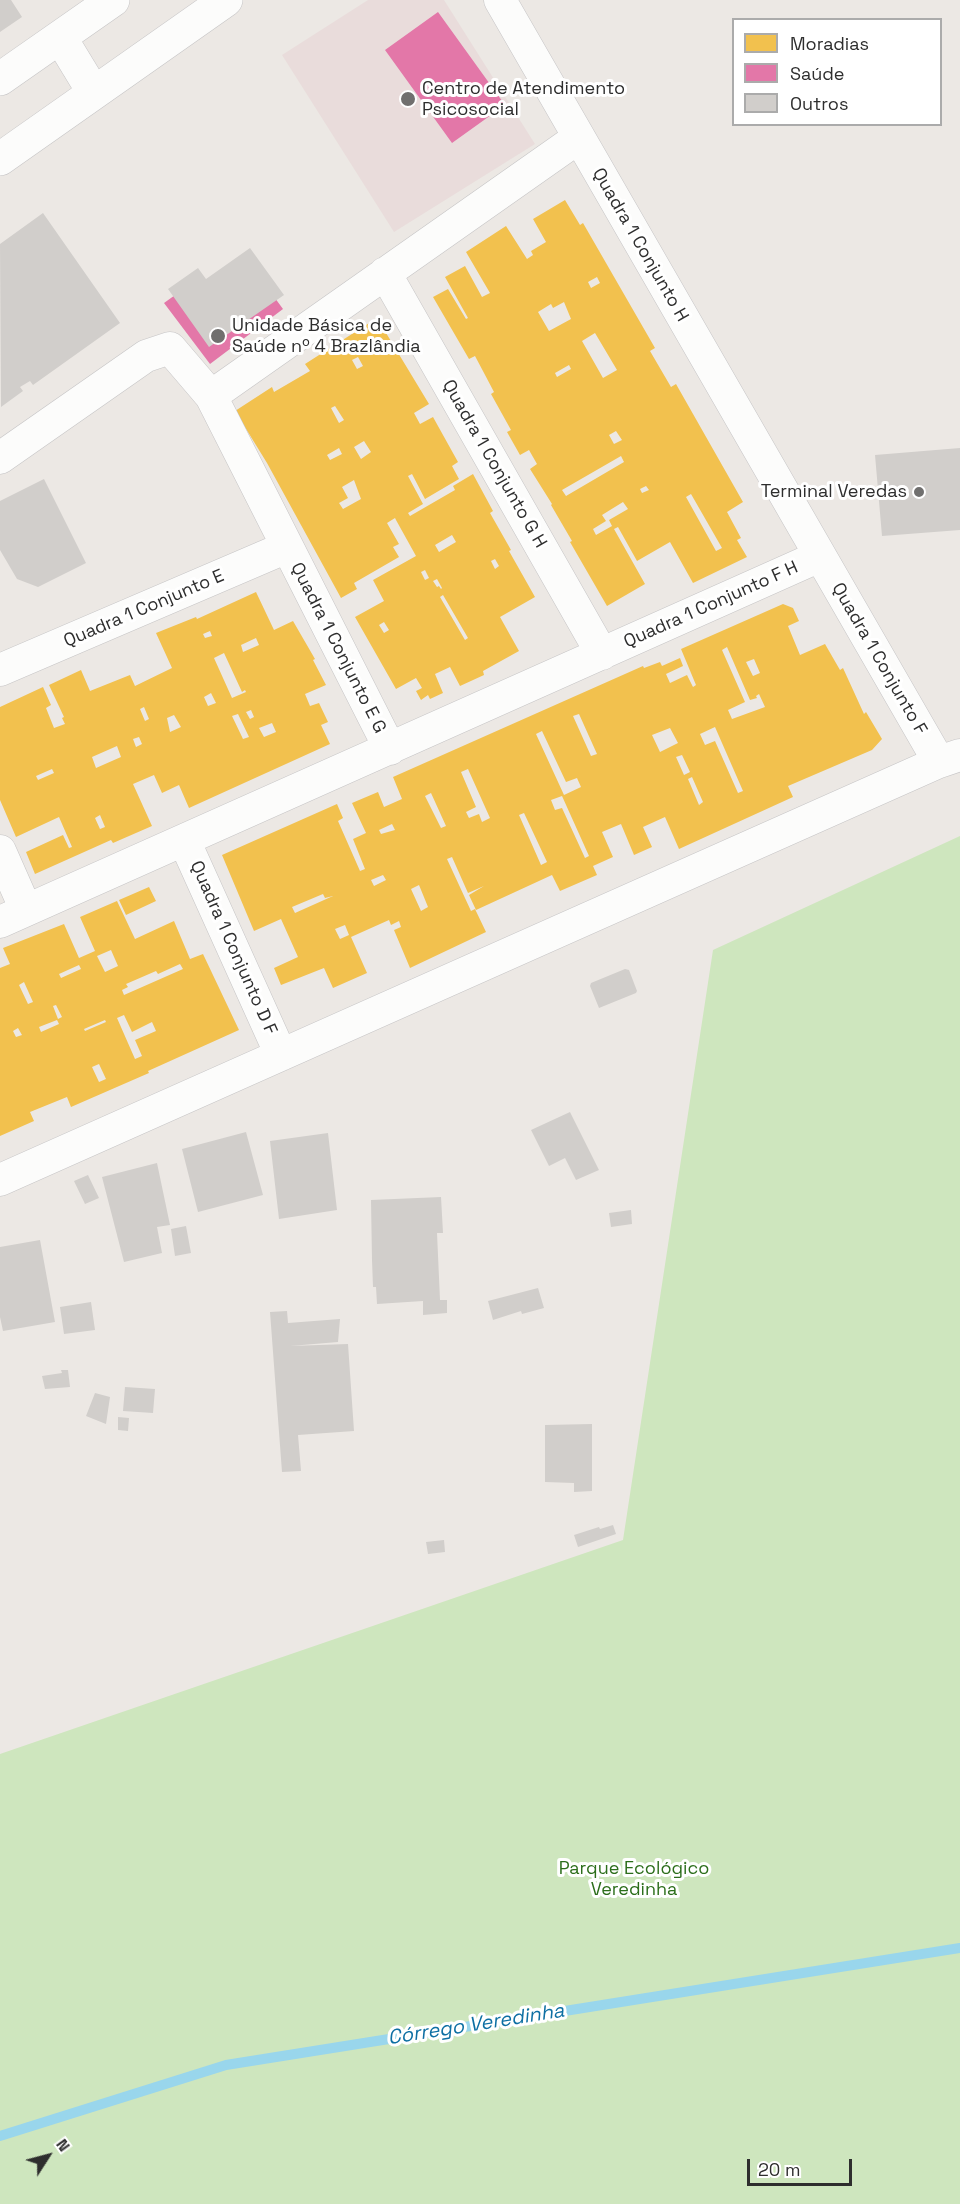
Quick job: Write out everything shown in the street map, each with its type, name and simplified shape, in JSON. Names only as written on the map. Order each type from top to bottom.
[{"type":"street","points":[[0,159],[226,0]]},
{"type":"street","name":"Quadra 1 Conjunto H","points":[[500,0],[820,556]]},
{"type":"street","points":[[0,79],[106,2]]},
{"type":"street","points":[[60,37],[94,93]]},
{"type":"street","points":[[211,396],[578,138]]},
{"type":"street","name":"Quadra 1 Conjunto G H","points":[[385,273],[602,654]]},
{"type":"street","name":"Quadra 1 Conjunto E G","points":[[0,458],[147,356],[170,348],[211,396],[390,749]]},
{"type":"street","name":"Quadra 1 Conjunto E","points":[[0,670],[287,547]]},
{"type":"street","name":"Quadra 1 Conjunto F H","points":[[13,916],[820,556]]},
{"type":"street","name":"Quadra 1 Conjunto F","points":[[820,556],[949,758]]},
{"type":"street","points":[[0,1180],[949,758]]},
{"type":"street","name":"Quadra 1 Conjunto D F","points":[[184,840],[281,1055]]},
{"type":"street","points":[[0,851],[13,916]]},
{"type":"shaded area","name":"Centro de Atendimento Psicosocial","points":[[368,0],[444,0],[535,144],[394,232],[282,55]]},
{"type":"green space","name":"Parque Ecológico Veredinha","points":[[960,836],[960,2204],[0,2204],[0,1754],[623,1540],[713,950]]},
{"type":"building: Moradias","points":[[565,200],[580,225],[583,223],[655,348],[650,351],[671,387],[676,384],[743,502],[727,512],[741,538],[737,540],[747,557],[693,583],[670,542],[637,561],[618,527],[614,529],[645,584],[607,606],[570,542],[572,541],[552,504],[530,469],[537,464],[529,450],[520,455],[507,432],[511,430],[491,394],[494,392],[475,356],[469,359],[433,297],[448,289],[466,319],[468,318],[445,277],[465,266],[482,297],[490,293],[466,252],[506,226],[527,259],[533,255],[531,251],[546,242],[533,219]],"holes":[[[597,277],[600,283],[591,288],[588,282]],[[564,302],[571,319],[549,331],[538,312],[551,304],[553,308]],[[595,333],[617,370],[603,378],[582,341]],[[569,365],[571,369],[557,377],[555,373]],[[616,431],[622,440],[614,444],[609,435]],[[621,456],[624,462],[566,496],[562,490]],[[646,486],[649,490],[642,493],[640,489]],[[691,494],[722,548],[716,551],[686,497]],[[623,502],[628,509],[609,520],[612,526],[596,535],[593,529],[606,521],[602,515]]]},
{"type":"building: Moradias","points":[[377,318],[429,404],[414,413],[420,424],[433,417],[458,462],[452,466],[459,479],[425,499],[412,474],[408,476],[423,504],[408,513],[410,516],[455,490],[453,486],[473,474],[493,511],[490,513],[511,550],[509,551],[535,597],[500,617],[519,651],[483,671],[484,675],[460,686],[450,667],[435,674],[443,693],[430,699],[428,695],[421,700],[416,691],[422,688],[416,678],[396,689],[355,617],[384,601],[373,580],[416,556],[395,518],[387,523],[399,544],[393,547],[399,557],[354,583],[357,589],[341,598],[267,463],[235,411],[272,387],[274,392],[310,371],[305,364]],"holes":[[[358,357],[363,366],[357,369],[352,360]],[[335,406],[344,420],[339,423],[331,408]],[[364,441],[371,452],[361,459],[354,447]],[[339,448],[342,454],[330,460],[327,455]],[[354,480],[361,499],[343,509],[339,503],[348,498],[342,487]],[[452,535],[456,542],[439,552],[435,545]],[[495,559],[499,566],[495,569],[491,561]],[[425,570],[429,578],[425,580],[421,572]],[[437,579],[442,588],[437,587],[433,581]],[[443,595],[468,638],[465,640],[440,597]],[[384,622],[389,630],[384,633],[379,625]]]},
{"type":"building: Moradias","points":[[256,592],[274,630],[293,621],[315,659],[313,660],[326,685],[305,694],[310,706],[319,703],[328,722],[321,725],[330,744],[189,808],[179,785],[162,793],[154,775],[133,784],[152,826],[113,843],[111,840],[35,874],[26,852],[63,835],[69,848],[72,847],[59,817],[16,837],[0,800],[0,707],[43,687],[51,705],[46,708],[54,728],[65,724],[49,685],[81,670],[90,691],[130,675],[135,686],[172,668],[156,633],[196,617],[197,619]],"holes":[[[210,631],[212,636],[205,638],[203,634]],[[256,638],[259,645],[243,652],[241,645]],[[224,653],[242,692],[245,690],[246,692],[232,698],[214,658]],[[211,693],[216,703],[208,706],[204,697]],[[144,707],[149,719],[145,721],[140,709]],[[251,710],[254,717],[250,719],[246,712]],[[238,714],[249,737],[243,739],[232,716]],[[174,715],[181,727],[170,732],[167,718]],[[272,723],[276,732],[264,737],[259,728]],[[139,737],[142,744],[136,747],[133,739]],[[117,746],[121,757],[96,768],[92,757]],[[52,769],[54,773],[38,780],[36,776]],[[100,815],[105,827],[100,829],[95,818]]]},
{"type":"building: Moradias","points":[[783,604],[793,608],[799,621],[788,626],[800,655],[825,644],[840,670],[843,668],[864,714],[866,712],[882,739],[872,750],[788,786],[793,797],[679,849],[665,817],[643,827],[652,847],[634,855],[621,824],[602,832],[613,857],[593,866],[597,875],[560,891],[552,875],[476,910],[469,895],[484,886],[468,893],[452,857],[447,859],[471,911],[475,909],[486,932],[410,968],[394,930],[401,927],[399,921],[391,925],[389,920],[351,937],[367,973],[333,988],[324,968],[281,985],[274,968],[298,957],[281,919],[254,931],[222,855],[337,804],[343,818],[338,821],[360,871],[365,869],[353,839],[366,833],[352,803],[378,792],[384,807],[402,799],[393,777],[643,666],[644,668],[660,662],[662,666],[680,658],[683,666],[666,674],[670,683],[687,675],[693,687],[696,685],[681,649]],"holes":[[[727,647],[750,700],[757,698],[759,694],[765,707],[732,719],[728,710],[745,702],[722,650]],[[754,659],[760,673],[753,676],[746,662]],[[579,714],[597,754],[591,756],[573,716]],[[715,727],[743,791],[738,793],[715,741],[705,745],[700,734]],[[670,728],[678,743],[660,752],[652,735]],[[542,731],[566,782],[577,778],[581,787],[564,795],[536,734]],[[682,755],[690,772],[684,775],[676,757]],[[468,769],[490,818],[482,822],[479,814],[469,818],[466,812],[476,807],[461,772]],[[692,777],[703,802],[699,805],[688,779]],[[431,793],[446,826],[441,828],[425,796]],[[562,796],[589,856],[585,858],[562,808],[555,810],[551,800]],[[524,813],[547,862],[541,865],[519,815]],[[392,824],[395,830],[381,834],[379,830]],[[383,875],[386,880],[374,886],[371,880]],[[419,885],[428,907],[421,911],[411,889]],[[323,894],[325,898],[333,896],[295,913],[292,907]],[[345,925],[349,935],[340,939],[335,929]]]},
{"type":"building: Moradias","points":[[149,887],[156,901],[126,915],[119,900]]},
{"type":"building: Moradias","points":[[117,901],[135,939],[174,921],[190,959],[203,954],[239,1030],[71,1107],[67,1097],[30,1112],[34,1121],[0,1136],[0,968],[10,964],[3,948],[64,924],[79,958],[95,951],[80,917]],"holes":[[[111,950],[118,966],[105,972],[97,956]],[[180,964],[183,969],[124,995],[122,990],[128,987],[126,984],[156,971],[158,974]],[[79,965],[81,969],[61,978],[59,974]],[[24,982],[33,1002],[28,1004],[19,985]],[[56,1005],[62,1017],[58,1019],[53,1006]],[[124,1015],[132,1032],[152,1022],[156,1031],[135,1040],[142,1056],[135,1059],[117,1018]],[[57,1020],[59,1024],[41,1032],[39,1027]],[[105,1020],[106,1022],[85,1031],[84,1029]],[[18,1028],[22,1035],[16,1037],[13,1031]],[[99,1064],[106,1079],[99,1082],[92,1067]]]},
{"type":"building: Saúde","points":[[438,12],[505,105],[452,143],[385,50]]},
{"type":"building: Saúde","name":"Unidade Básica de Saúde nº 4 Brazlândia","points":[[247,260],[283,309],[210,364],[164,303],[196,280],[205,291]]},
{"type":"building: Outros","points":[[0,0],[11,0],[22,17],[0,32]]},
{"type":"building: Outros","points":[[43,213],[120,323],[33,385],[30,381],[20,387],[23,391],[1,407],[0,244]]},
{"type":"building: Outros","name":"Unidade Básica de Saúde nº 4 Brazlândia","points":[[250,248],[284,295],[209,347],[168,289],[198,268],[206,279]]},
{"type":"building: Outros","name":"Terminal Veredas","points":[[960,448],[960,530],[882,536],[875,455]]},
{"type":"building: Outros","points":[[44,479],[86,563],[38,587],[17,579],[0,550],[0,501]]},
{"type":"building: Outros","points":[[625,969],[629,970],[636,993],[599,1008],[590,986],[591,983]]},
{"type":"building: Outros","points":[[570,1112],[599,1170],[576,1180],[565,1158],[549,1166],[531,1130]]},
{"type":"building: Outros","points":[[246,1132],[263,1195],[198,1212],[182,1149]]},
{"type":"building: Outros","points":[[328,1133],[337,1210],[279,1219],[270,1141]]},
{"type":"building: Outros","points":[[157,1163],[170,1225],[157,1227],[162,1253],[124,1262],[102,1177]]},
{"type":"building: Outros","points":[[88,1175],[99,1198],[85,1204],[74,1181]]},
{"type":"building: Outros","points":[[441,1197],[443,1233],[437,1233],[440,1300],[447,1300],[447,1313],[423,1315],[423,1301],[377,1304],[376,1287],[373,1287],[371,1200]]},
{"type":"building: Outros","points":[[631,1210],[632,1224],[611,1227],[609,1213]]},
{"type":"building: Outros","points":[[186,1226],[191,1253],[175,1256],[171,1229]]},
{"type":"building: Outros","points":[[40,1240],[55,1322],[3,1331],[0,1317],[0,1247]]},
{"type":"building: Outros","points":[[538,1288],[544,1308],[522,1314],[521,1311],[493,1320],[488,1301]]},
{"type":"building: Outros","points":[[91,1302],[95,1330],[64,1334],[60,1307]]},
{"type":"building: Outros","points":[[287,1311],[288,1323],[340,1319],[338,1342],[290,1346],[348,1344],[354,1431],[298,1435],[301,1471],[282,1472],[270,1312]]},
{"type":"building: Outros","points":[[61,1370],[68,1370],[70,1387],[45,1389],[42,1376],[62,1373]]},
{"type":"building: Outros","points":[[125,1387],[155,1389],[153,1413],[123,1411]]},
{"type":"building: Outros","points":[[95,1393],[110,1397],[106,1424],[86,1416]]},
{"type":"building: Outros","points":[[118,1417],[129,1418],[128,1431],[118,1430]]},
{"type":"building: Outros","points":[[592,1424],[592,1491],[574,1492],[574,1483],[545,1482],[545,1425]]},
{"type":"building: Outros","points":[[613,1525],[616,1534],[578,1547],[574,1535]]},
{"type":"building: Outros","points":[[444,1540],[445,1552],[428,1554],[426,1542]]},
{"type":"waterway","name":"Córrego Veredinha","points":[[0,2136],[226,2065],[960,1948]]},
{"type":"place","name":"Centro de Atendimento Psicosocial","points":[[408,99]]},
{"type":"place","name":"Unidade Básica de Saúde nº 4 Brazlândia","points":[[218,336]]},
{"type":"place","name":"Terminal Veredas","points":[[919,492]]}]
